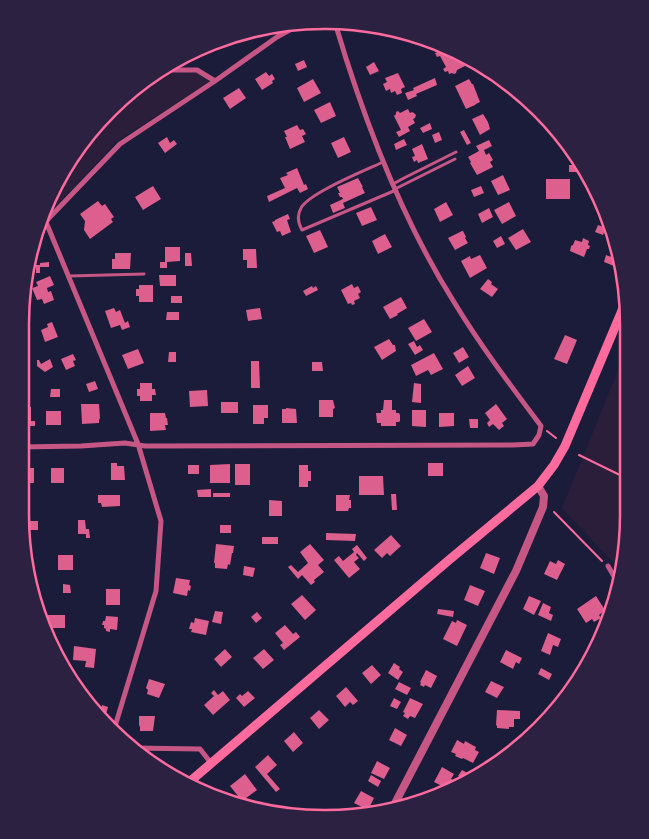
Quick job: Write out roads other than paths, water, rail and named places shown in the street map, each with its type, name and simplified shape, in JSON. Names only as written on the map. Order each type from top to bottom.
[{"type":"main road","points":[[192,779],[538,486],[554,465],[565,446],[620,314]]},
{"type":"street","points":[[29,447],[125,443],[146,446],[513,445],[532,444],[539,435],[541,426],[490,358],[453,301],[421,244],[374,140],[337,29]]},
{"type":"street","points":[[47,221],[120,144],[288,31]]},
{"type":"street","points":[[174,70],[197,70],[215,81]]},
{"type":"street","points":[[46,223],[138,444],[161,521],[156,591],[116,725]]},
{"type":"street","points":[[396,801],[516,571],[543,507],[544,496],[538,486]]},
{"type":"street","points":[[608,566],[614,576]]},
{"type":"street","points":[[143,748],[200,749],[211,762]]},
{"type":"lane","points":[[395,188],[404,178],[456,152]]},
{"type":"lane","points":[[384,162],[313,195],[301,207],[298,221],[302,230],[455,159]]},
{"type":"lane","points":[[68,276],[144,274]]}]
